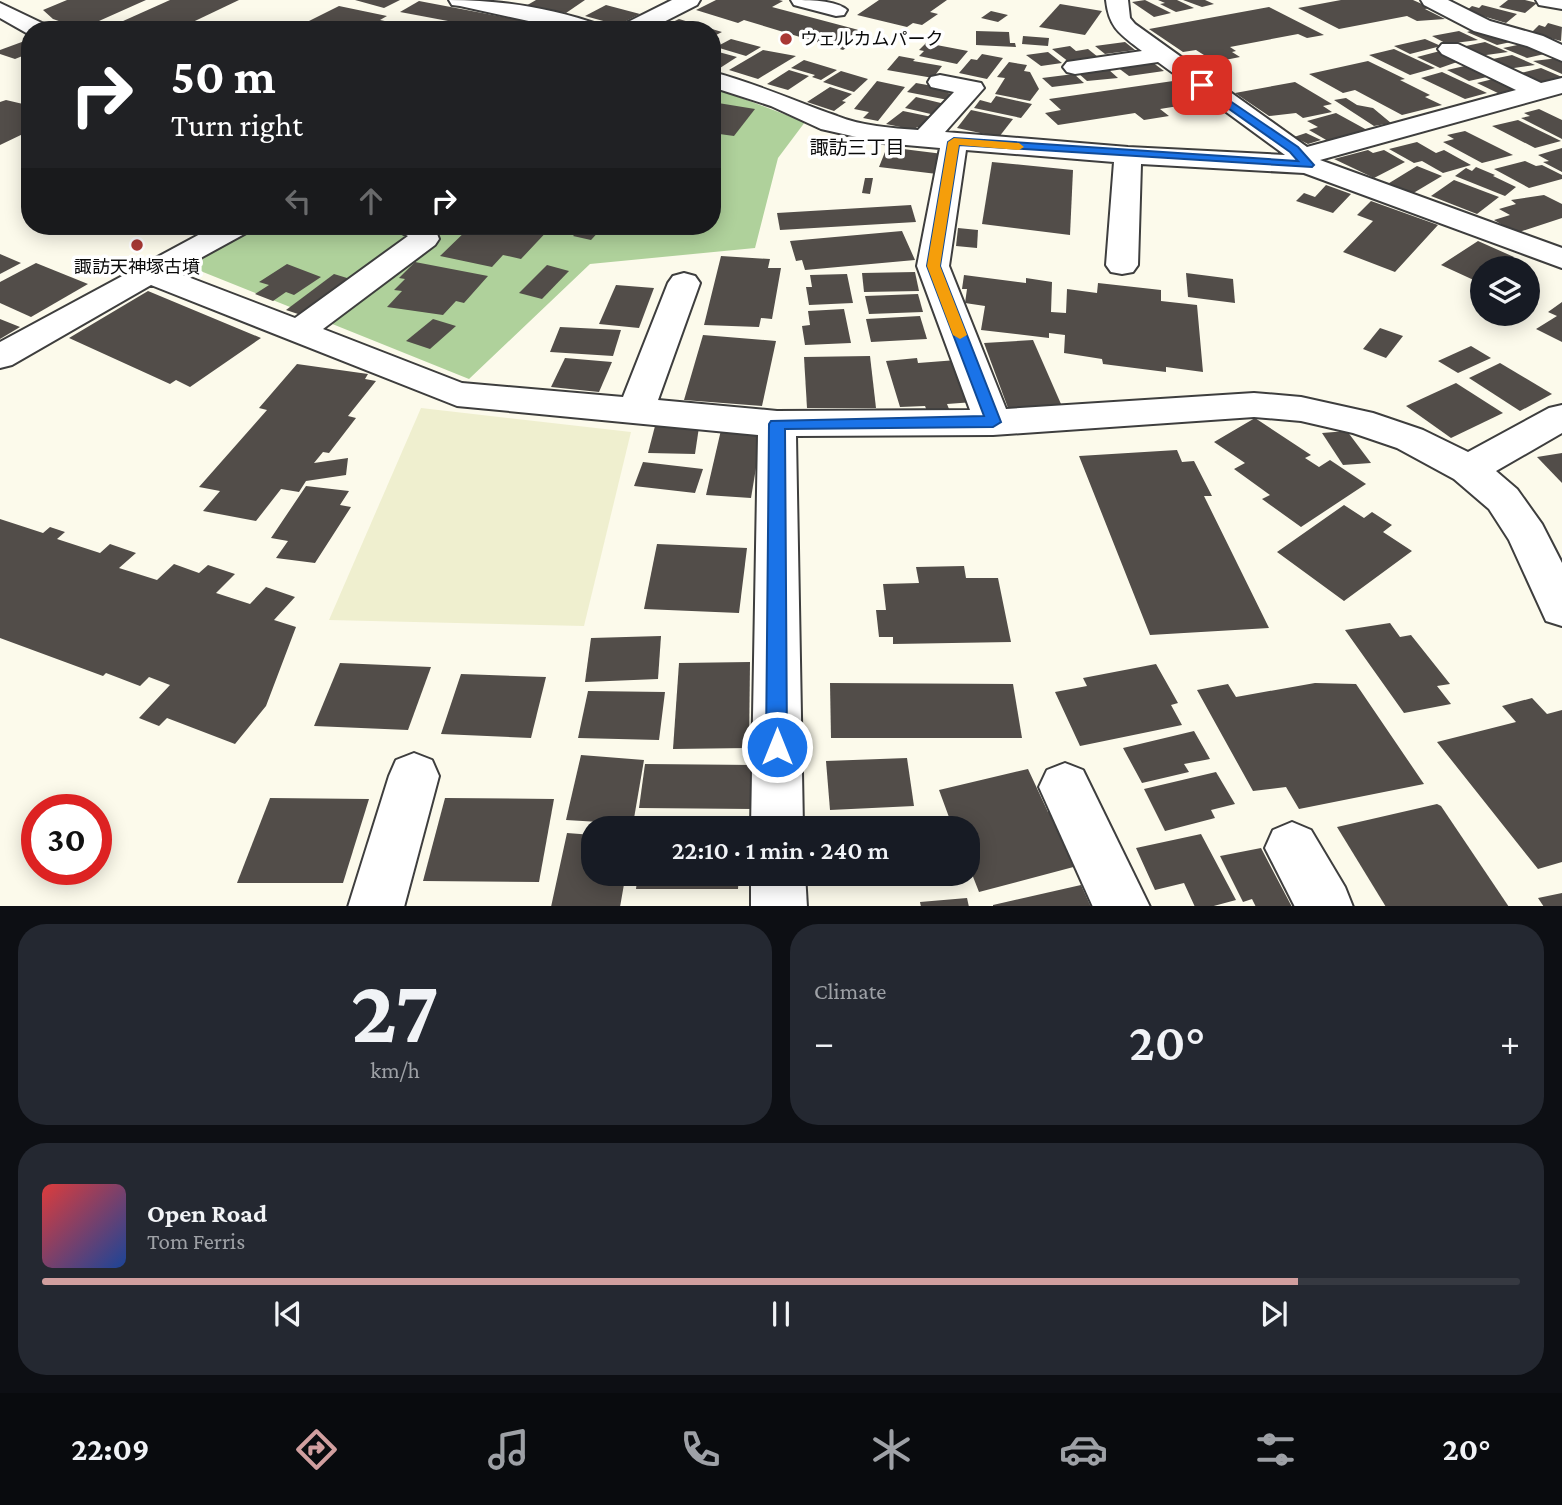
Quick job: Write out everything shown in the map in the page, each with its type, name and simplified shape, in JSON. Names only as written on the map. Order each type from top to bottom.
[{"type":"street","points":[[460,0],[567,21]]},
{"type":"street","points":[[648,21],[689,0]]},
{"type":"street","points":[[802,0],[836,10]]},
{"type":"street","points":[[1118,0],[1119,18],[1127,29],[1294,149],[1304,161],[1562,259]]},
{"type":"street","points":[[1432,0],[1482,26],[1535,41],[1562,54]]},
{"type":"street","points":[[1547,0],[1562,3]]},
{"type":"street","points":[[0,9],[21,21]]},
{"type":"street","points":[[1450,49],[1550,88]]},
{"type":"street","points":[[1075,66],[1160,55]]},
{"type":"street","points":[[721,82],[780,101],[831,123],[883,135],[1128,155],[1304,161],[1550,88]]},
{"type":"street","points":[[940,82],[972,88],[939,140],[933,266],[993,422]]},
{"type":"street","points":[[1122,265],[1128,155]]},
{"type":"street","points":[[1519,243],[1562,230]]},
{"type":"street","points":[[0,358],[220,235]]},
{"type":"street","points":[[298,332],[424,239],[423,235]]},
{"type":"street","points":[[149,273],[457,394],[777,424],[993,422],[1204,411],[1254,405],[1301,409],[1360,422],[1410,439],[1468,469],[1503,499],[1527,535],[1562,608]]},
{"type":"street","points":[[636,410],[684,284]]},
{"type":"street","points":[[1468,469],[1562,417]]},
{"type":"street","points":[[776,816],[777,424]]},
{"type":"street","points":[[376,906],[414,776]]},
{"type":"street","points":[[1065,787],[1122,906]]},
{"type":"street","points":[[1292,848],[1325,906]]},
{"type":"street","points":[[778,886],[779,906]]},
{"type":"green space","points":[[721,90],[805,122],[778,158],[755,248],[590,264],[469,379],[188,266],[245,235],[721,235]]},
{"type":"green space","points":[[421,408],[631,432],[584,626],[329,620]]},
{"type":"building","points":[[67,0],[146,0],[99,21],[59,21],[43,10]]},
{"type":"building","points":[[170,0],[239,0],[195,21],[123,21]]},
{"type":"building","points":[[355,0],[400,0],[384,8]]},
{"type":"building","points":[[536,0],[585,0],[566,13],[524,7]]},
{"type":"building","points":[[716,0],[779,0],[783,1],[772,7],[870,33],[843,50],[744,20],[738,23],[696,10]]},
{"type":"building","points":[[879,0],[947,0],[930,12],[938,14],[922,25],[913,23],[907,27],[857,15]]},
{"type":"building","points":[[1145,0],[1171,13],[1154,17],[1132,2]]},
{"type":"building","points":[[1158,0],[1177,0],[1194,8],[1176,12],[1160,4],[1165,3]]},
{"type":"building","points":[[1183,0],[1205,0],[1214,4],[1202,7]]},
{"type":"building","points":[[1341,0],[1413,0],[1431,8],[1425,9],[1445,19],[1417,21],[1407,16],[1339,29],[1298,8]]},
{"type":"building","points":[[1508,0],[1537,3],[1525,13],[1499,7]]},
{"type":"building","points":[[419,1],[525,21],[448,21],[400,12]]},
{"type":"building","points":[[1060,4],[1102,11],[1085,35],[1039,27]]},
{"type":"building","points":[[606,5],[640,14],[626,21],[603,21],[585,16]]},
{"type":"building","points":[[1482,5],[1517,14],[1506,23],[1466,11],[1472,6],[1479,8]]},
{"type":"building","points":[[339,6],[387,16],[380,20],[385,21],[309,21]]},
{"type":"building","points":[[1269,7],[1324,35],[1307,38],[1298,34],[1230,47],[1236,51],[1232,52],[1240,57],[1215,62],[1196,50],[1183,52],[1149,29]]},
{"type":"building","points":[[991,11],[1008,15],[998,22],[981,18]]},
{"type":"building","points":[[1548,23],[1562,27],[1561,41],[1531,33],[1539,25],[1545,27]]},
{"type":"building","points":[[1477,29],[1511,42],[1497,45],[1467,32]]},
{"type":"building","points":[[976,31],[1009,32],[1010,43],[1015,43],[1016,47],[976,45]]},
{"type":"building","points":[[1459,31],[1478,40],[1447,44],[1432,36]]},
{"type":"building","points":[[1023,36],[1049,38],[1048,46],[1022,44]]},
{"type":"building","points":[[731,39],[761,47],[746,56],[721,48],[721,44]]},
{"type":"building","points":[[1425,39],[1441,46],[1410,54],[1394,46]]},
{"type":"building","points":[[21,42],[21,57],[15,59],[0,54],[0,50]]},
{"type":"building","points":[[1125,42],[1135,50],[1105,54],[1095,46]]},
{"type":"building","points":[[1485,42],[1508,52],[1479,56],[1461,47]]},
{"type":"building","points":[[926,43],[968,51],[957,64],[919,56],[924,51],[919,50]]},
{"type":"building","points":[[1527,43],[1549,53],[1527,58],[1503,48]]},
{"type":"building","points":[[1070,46],[1076,51],[1088,49],[1098,57],[1069,62],[1052,49]]},
{"type":"building","points":[[1394,49],[1435,68],[1410,75],[1369,55]]},
{"type":"building","points":[[763,50],[796,56],[758,79],[729,70]]},
{"type":"building","points":[[1440,51],[1460,61],[1440,68],[1417,57]]},
{"type":"building","points":[[1048,52],[1062,63],[1041,66],[1026,55]]},
{"type":"building","points":[[721,53],[737,57],[721,67]]},
{"type":"building","points":[[982,54],[1003,58],[987,79],[959,73],[971,59],[977,60]]},
{"type":"building","points":[[1512,55],[1535,65],[1507,69],[1488,60]]},
{"type":"building","points":[[899,56],[942,66],[933,78],[887,70]]},
{"type":"building","points":[[1559,58],[1562,60],[1562,74],[1533,61]]},
{"type":"building","points":[[804,60],[837,70],[821,80],[812,77],[815,75],[791,68]]},
{"type":"building","points":[[1368,61],[1405,79],[1400,80],[1430,95],[1425,97],[1442,105],[1402,115],[1355,90],[1343,93],[1309,74]]},
{"type":"building","points":[[1009,62],[1027,65],[1024,71],[1030,72],[1039,89],[1030,101],[995,94],[1005,78],[997,77]]},
{"type":"building","points":[[1152,62],[1164,71],[1129,76],[1117,67]]},
{"type":"building","points":[[1469,65],[1486,73],[1482,74],[1487,77],[1469,81],[1447,70]]},
{"type":"building","points":[[1541,68],[1562,77],[1562,80],[1536,82],[1517,74]]},
{"type":"building","points":[[1108,69],[1118,78],[1087,81],[1078,73]]},
{"type":"building","points":[[789,70],[809,76],[788,90],[767,84]]},
{"type":"building","points":[[841,71],[868,79],[854,92],[823,82]]},
{"type":"building","points":[[1442,72],[1487,93],[1465,99],[1421,78]]},
{"type":"building","points":[[1074,74],[1084,83],[1052,87],[1042,78]]},
{"type":"building","points":[[1497,78],[1516,87],[1512,89],[1517,91],[1502,95],[1477,83]]},
{"type":"building","points":[[1180,80],[1209,101],[1160,109],[1169,116],[1144,120],[1135,113],[1058,125],[1045,113],[1061,110],[1049,99]]},
{"type":"building","points":[[877,81],[905,87],[878,121],[863,118],[869,112],[854,109]]},
{"type":"building","points":[[1295,82],[1332,104],[1323,106],[1332,112],[1303,118],[1296,113],[1269,116],[1235,93]]},
{"type":"building","points":[[916,83],[950,89],[948,93],[953,94],[948,100],[907,92]]},
{"type":"building","points":[[830,87],[852,94],[834,111],[807,102]]},
{"type":"building","points":[[996,96],[1032,104],[1021,118],[974,108],[980,100],[991,103]]},
{"type":"building","points":[[916,97],[945,104],[935,115],[905,108]]},
{"type":"building","points":[[1346,98],[1357,105],[1373,108],[1391,123],[1374,126],[1334,100]]},
{"type":"building","points":[[6,100],[21,104],[21,135],[0,145],[0,102]]},
{"type":"building","points":[[721,103],[755,109],[734,136],[721,134]]},
{"type":"building","points":[[1539,109],[1562,120],[1562,139],[1521,118],[1530,116],[1524,113]]},
{"type":"building","points":[[971,110],[1013,119],[999,137],[957,128]]},
{"type":"building","points":[[903,111],[932,117],[924,128],[917,127],[915,130],[886,124]]},
{"type":"building","points":[[1336,113],[1367,130],[1328,141],[1309,130],[1318,127],[1307,121]]},
{"type":"building","points":[[1518,120],[1561,141],[1535,148],[1492,126]]},
{"type":"building","points":[[1465,131],[1513,155],[1482,163],[1443,142],[1454,139],[1447,135]]},
{"type":"building","points":[[1306,133],[1321,140],[1308,144],[1294,137]]},
{"type":"building","points":[[1417,142],[1436,153],[1444,150],[1471,165],[1443,173],[1422,161],[1414,163],[1389,149]]},
{"type":"building","points":[[887,147],[943,154],[937,174],[879,167]]},
{"type":"building","points":[[1562,148],[1562,172],[1543,162],[1549,161],[1538,155]]},
{"type":"building","points":[[1368,150],[1373,153],[1384,150],[1405,162],[1374,178],[1334,159]]},
{"type":"building","points":[[1525,161],[1536,166],[1542,165],[1562,175],[1562,179],[1529,188],[1494,169]]},
{"type":"building","points":[[992,162],[1073,170],[1070,235],[982,224]]},
{"type":"building","points":[[1417,166],[1442,176],[1410,195],[1386,185]]},
{"type":"building","points":[[1476,167],[1516,187],[1505,196],[1455,176],[1466,168],[1472,171]]},
{"type":"building","points":[[865,178],[873,178],[870,194],[862,193]]},
{"type":"building","points":[[1454,180],[1499,197],[1477,214],[1431,196]]},
{"type":"building","points":[[1326,185],[1351,194],[1333,213],[1296,201],[1304,193],[1315,197]]},
{"type":"building","points":[[1544,195],[1562,204],[1562,218],[1516,233],[1494,220],[1510,215],[1499,209],[1516,204],[1511,200]]},
{"type":"building","points":[[1371,201],[1438,225],[1395,272],[1343,252],[1373,221],[1357,215]]},
{"type":"building","points":[[911,205],[916,222],[780,230],[777,213]]},
{"type":"building","points":[[958,228],[978,230],[977,248],[956,246]]},
{"type":"building","points":[[902,231],[915,260],[805,270],[802,260],[796,261],[790,241]]},
{"type":"building","points":[[462,235],[544,235],[521,259],[503,255],[492,267],[440,256]]},
{"type":"building","points":[[574,235],[596,235],[591,240]]},
{"type":"building","points":[[1478,241],[1512,256],[1470,256],[1470,278],[1441,265]]},
{"type":"building","points":[[0,254],[21,263],[0,274]]},
{"type":"building","points":[[721,256],[770,259],[768,268],[781,268],[772,319],[761,318],[759,327],[704,325]]},
{"type":"building","points":[[415,262],[488,276],[464,303],[456,301],[443,315],[387,307],[402,291],[394,290],[405,279],[399,278]]},
{"type":"building","points":[[36,263],[88,284],[31,317],[0,303],[0,282]]},
{"type":"building","points":[[287,264],[321,277],[294,295],[286,292],[273,301],[255,294],[269,285],[259,282]]},
{"type":"building","points":[[547,265],[569,271],[542,299],[519,293]]},
{"type":"building","points":[[915,272],[919,291],[864,292],[862,273]]},
{"type":"building","points":[[1186,273],[1233,279],[1235,303],[1188,297]]},
{"type":"building","points":[[334,274],[360,282],[313,319],[286,310]]},
{"type":"building","points":[[847,274],[853,303],[809,305],[806,287],[812,287],[810,275]]},
{"type":"building","points":[[964,275],[1026,283],[1026,278],[1052,282],[1051,312],[1066,313],[1067,289],[1097,293],[1098,283],[1161,290],[1161,301],[1197,305],[1203,372],[1166,367],[1166,372],[1103,364],[1102,359],[1064,353],[1065,335],[1049,333],[1049,338],[981,330],[985,306],[965,303],[967,289],[962,289]]},
{"type":"building","points":[[616,285],[654,288],[639,328],[599,324]]},
{"type":"building","points":[[148,291],[261,338],[190,387],[176,380],[170,384],[69,338]]},
{"type":"building","points":[[918,294],[923,312],[869,314],[865,296]]},
{"type":"building","points":[[1562,302],[1562,342],[1536,329],[1557,316],[1548,312]]},
{"type":"building","points":[[844,309],[851,343],[805,345],[802,326],[810,325],[808,311]]},
{"type":"building","points":[[920,316],[927,339],[871,342],[866,319]]},
{"type":"building","points":[[0,319],[20,327],[0,339]]},
{"type":"building","points":[[433,319],[456,326],[430,349],[406,341]]},
{"type":"building","points":[[560,327],[621,330],[613,356],[550,352]]},
{"type":"building","points":[[1380,328],[1403,336],[1386,358],[1363,349]]},
{"type":"building","points":[[703,335],[776,341],[762,406],[684,400]]},
{"type":"building","points":[[1033,340],[1061,404],[1008,408],[984,343]]},
{"type":"building","points":[[1471,346],[1491,358],[1458,373],[1438,361]]},
{"type":"building","points":[[870,356],[876,408],[807,408],[804,357]]},
{"type":"building","points":[[565,358],[612,362],[599,392],[551,387]]},
{"type":"building","points":[[917,358],[918,363],[957,360],[974,402],[947,404],[949,409],[927,411],[925,406],[900,407],[886,361]]},
{"type":"building","points":[[1500,363],[1552,394],[1520,411],[1469,378]]},
{"type":"building","points":[[297,364],[368,374],[365,379],[376,381],[348,416],[356,418],[329,453],[323,452],[314,463],[348,458],[346,475],[306,481],[299,492],[281,489],[256,521],[203,511],[220,491],[199,487],[267,410],[259,408]]},
{"type":"building","points":[[1456,383],[1503,413],[1451,438],[1406,406]]},
{"type":"building","points":[[1255,418],[1311,455],[1305,458],[1319,467],[1330,460],[1366,484],[1301,527],[1262,499],[1270,495],[1234,469],[1245,463],[1214,442]]},
{"type":"building","points":[[655,426],[699,427],[695,454],[648,453]]},
{"type":"building","points":[[721,430],[762,432],[751,498],[706,495]]},
{"type":"building","points":[[1347,431],[1371,463],[1343,465],[1322,433]]},
{"type":"building","points":[[1177,450],[1182,462],[1194,461],[1212,496],[1204,496],[1269,628],[1150,635],[1079,456]]},
{"type":"building","points":[[1562,453],[1562,483],[1537,457]]},
{"type":"building","points":[[643,462],[703,469],[695,493],[634,486]]},
{"type":"building","points":[[306,486],[349,491],[340,505],[351,507],[315,563],[276,558],[288,541],[271,538]]},
{"type":"building","points":[[1344,505],[1364,518],[1372,512],[1392,525],[1383,532],[1412,551],[1344,601],[1277,552]]},
{"type":"building","points":[[0,519],[43,533],[50,527],[65,532],[57,539],[100,553],[110,544],[136,553],[119,568],[157,580],[174,564],[199,573],[208,565],[235,574],[216,593],[250,604],[266,587],[295,597],[274,620],[296,627],[266,706],[235,744],[167,718],[159,726],[139,718],[170,685],[149,677],[140,686],[106,673],[103,676],[0,638]]},
{"type":"building","points":[[657,544],[747,548],[739,613],[644,609]]},
{"type":"building","points":[[964,566],[966,578],[998,578],[1011,642],[893,644],[893,637],[879,637],[876,610],[886,610],[883,584],[919,583],[916,567]]},
{"type":"building","points":[[1390,623],[1400,637],[1411,635],[1450,684],[1437,686],[1451,704],[1404,713],[1345,630]]},
{"type":"building","points":[[661,636],[658,679],[585,682],[591,638]]},
{"type":"building","points":[[750,662],[749,748],[673,749],[679,663]]},
{"type":"building","points":[[340,663],[431,667],[408,730],[314,726]]},
{"type":"building","points":[[1156,664],[1178,703],[1171,705],[1182,725],[1080,746],[1055,692],[1087,686],[1083,678]]},
{"type":"building","points":[[461,674],[546,677],[531,738],[441,734]]},
{"type":"building","points":[[830,683],[1013,684],[1022,738],[831,738]]},
{"type":"building","points":[[1315,683],[1356,684],[1424,784],[1299,809],[1286,787],[1253,791],[1197,690],[1228,684],[1236,697]]},
{"type":"building","points":[[588,691],[665,692],[659,740],[578,738]]},
{"type":"building","points":[[1532,698],[1547,714],[1562,710],[1562,862],[1538,869],[1437,742],[1516,722],[1502,706]]},
{"type":"building","points":[[1194,731],[1210,759],[1184,764],[1189,772],[1142,783],[1123,748]]},
{"type":"building","points":[[581,755],[644,760],[634,816],[581,816],[581,821],[566,820]]},
{"type":"building","points":[[907,758],[914,806],[830,810],[826,761]]},
{"type":"building","points":[[645,764],[755,765],[753,809],[639,808]]},
{"type":"building","points":[[1028,769],[1048,812],[1056,811],[1081,865],[979,892],[977,886],[980,886],[980,816],[949,816],[939,790]]},
{"type":"building","points":[[1216,772],[1235,804],[1211,810],[1215,818],[1165,831],[1144,789]]},
{"type":"building","points":[[270,798],[369,799],[343,883],[237,883]]},
{"type":"building","points":[[445,798],[554,799],[539,882],[423,881]]},
{"type":"building","points":[[1437,804],[1441,806],[1508,906],[1385,906],[1337,827]]},
{"type":"building","points":[[567,833],[581,834],[581,886],[624,886],[620,906],[551,906]]},
{"type":"building","points":[[1201,834],[1236,900],[1214,906],[1195,906],[1184,883],[1155,890],[1136,848]]},
{"type":"building","points":[[1261,848],[1291,906],[1256,906],[1252,899],[1243,902],[1220,856]]},
{"type":"building","points":[[1081,885],[1091,906],[993,906]]},
{"type":"building","points":[[636,886],[738,886],[738,889],[636,889]]},
{"type":"building","points":[[1562,893],[1562,906],[1543,906],[1538,898]]},
{"type":"building","points":[[967,898],[969,906],[921,906],[920,902]]},
{"type":"slow traffic","points":[[960,335],[933,266],[954,142],[1019,147]]},
{"type":"place","name":"ウェルカムパーク","points":[[786,39]]},
{"type":"place","name":"諏訪天神塚古墳","points":[[137,245]]},
{"type":"district","name":"諏訪三丁目","points":[[857,147]]},
{"type":"route","points":[[777,747],[777,424],[993,422],[933,266],[954,142],[1308,165],[1294,149],[1202,85]]}]
